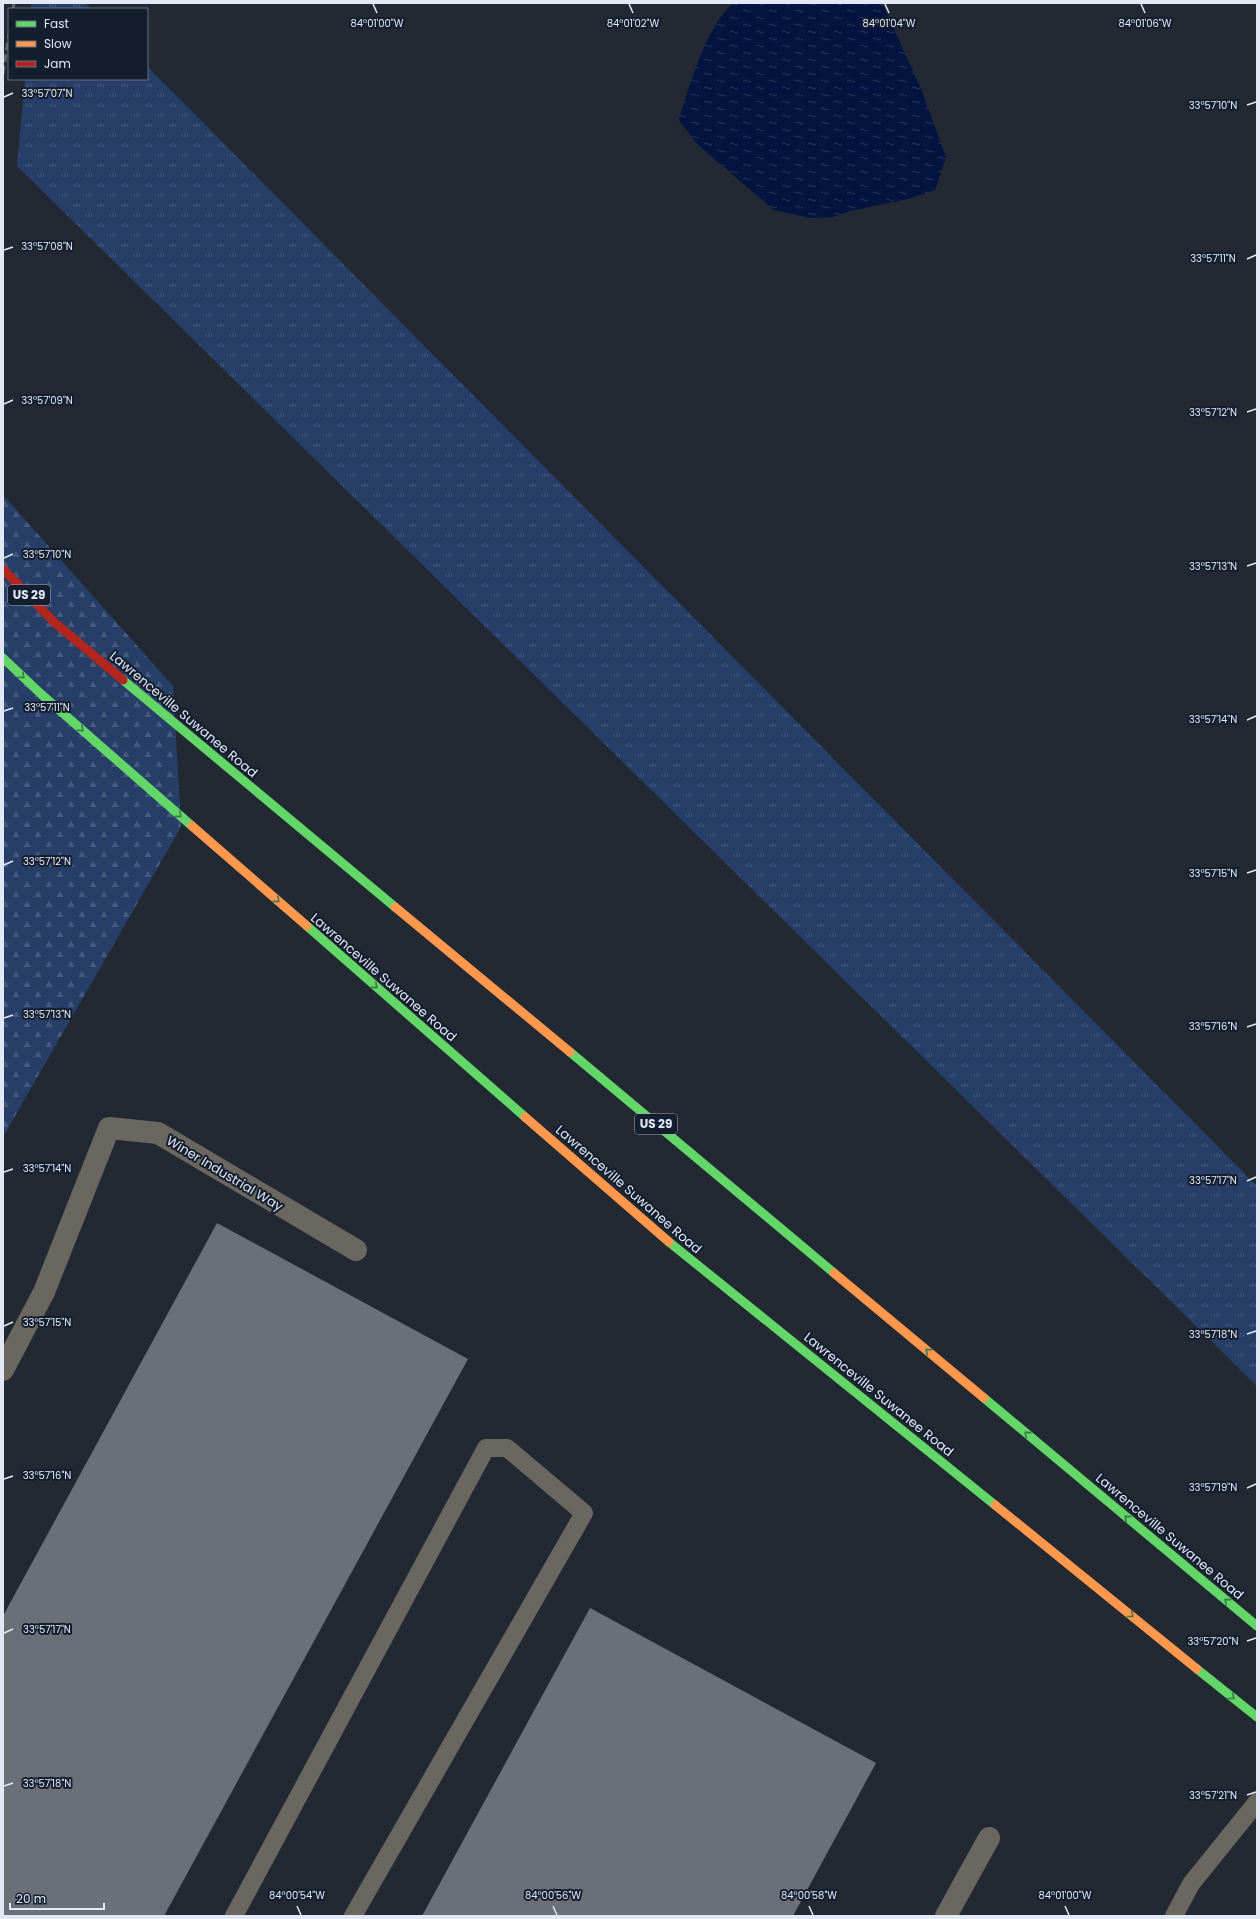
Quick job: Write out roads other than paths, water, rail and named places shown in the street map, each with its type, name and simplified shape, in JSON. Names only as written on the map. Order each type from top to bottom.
[{"type":"main road","name":"Lawrenceville Suwanee Road","points":[[3,569],[54,622],[1257,1626]]},
{"type":"main road","name":"Lawrenceville Suwanee Road","points":[[3,658],[41,694],[656,1231],[1257,1717]]},
{"type":"street","name":"Winer Industrial Way","points":[[3,1370],[44,1292],[109,1128],[158,1133],[356,1250]]},
{"type":"street","points":[[946,1916],[989,1838]]},
{"type":"lane","points":[[234,1916],[486,1448],[507,1448],[584,1513],[352,1916]]},
{"type":"lane","points":[[1174,1916],[1191,1884],[1257,1802]]},
{"type":"water","points":[[733,3],[877,3],[884,7],[921,89],[946,157],[935,190],[908,199],[850,211],[833,217],[810,218],[774,210],[697,144],[679,120],[693,74],[707,42],[723,14]]},
{"type":"railway","points":[[13,8],[14,3]]},
{"type":"railway","points":[[3,74],[8,41]]}]
